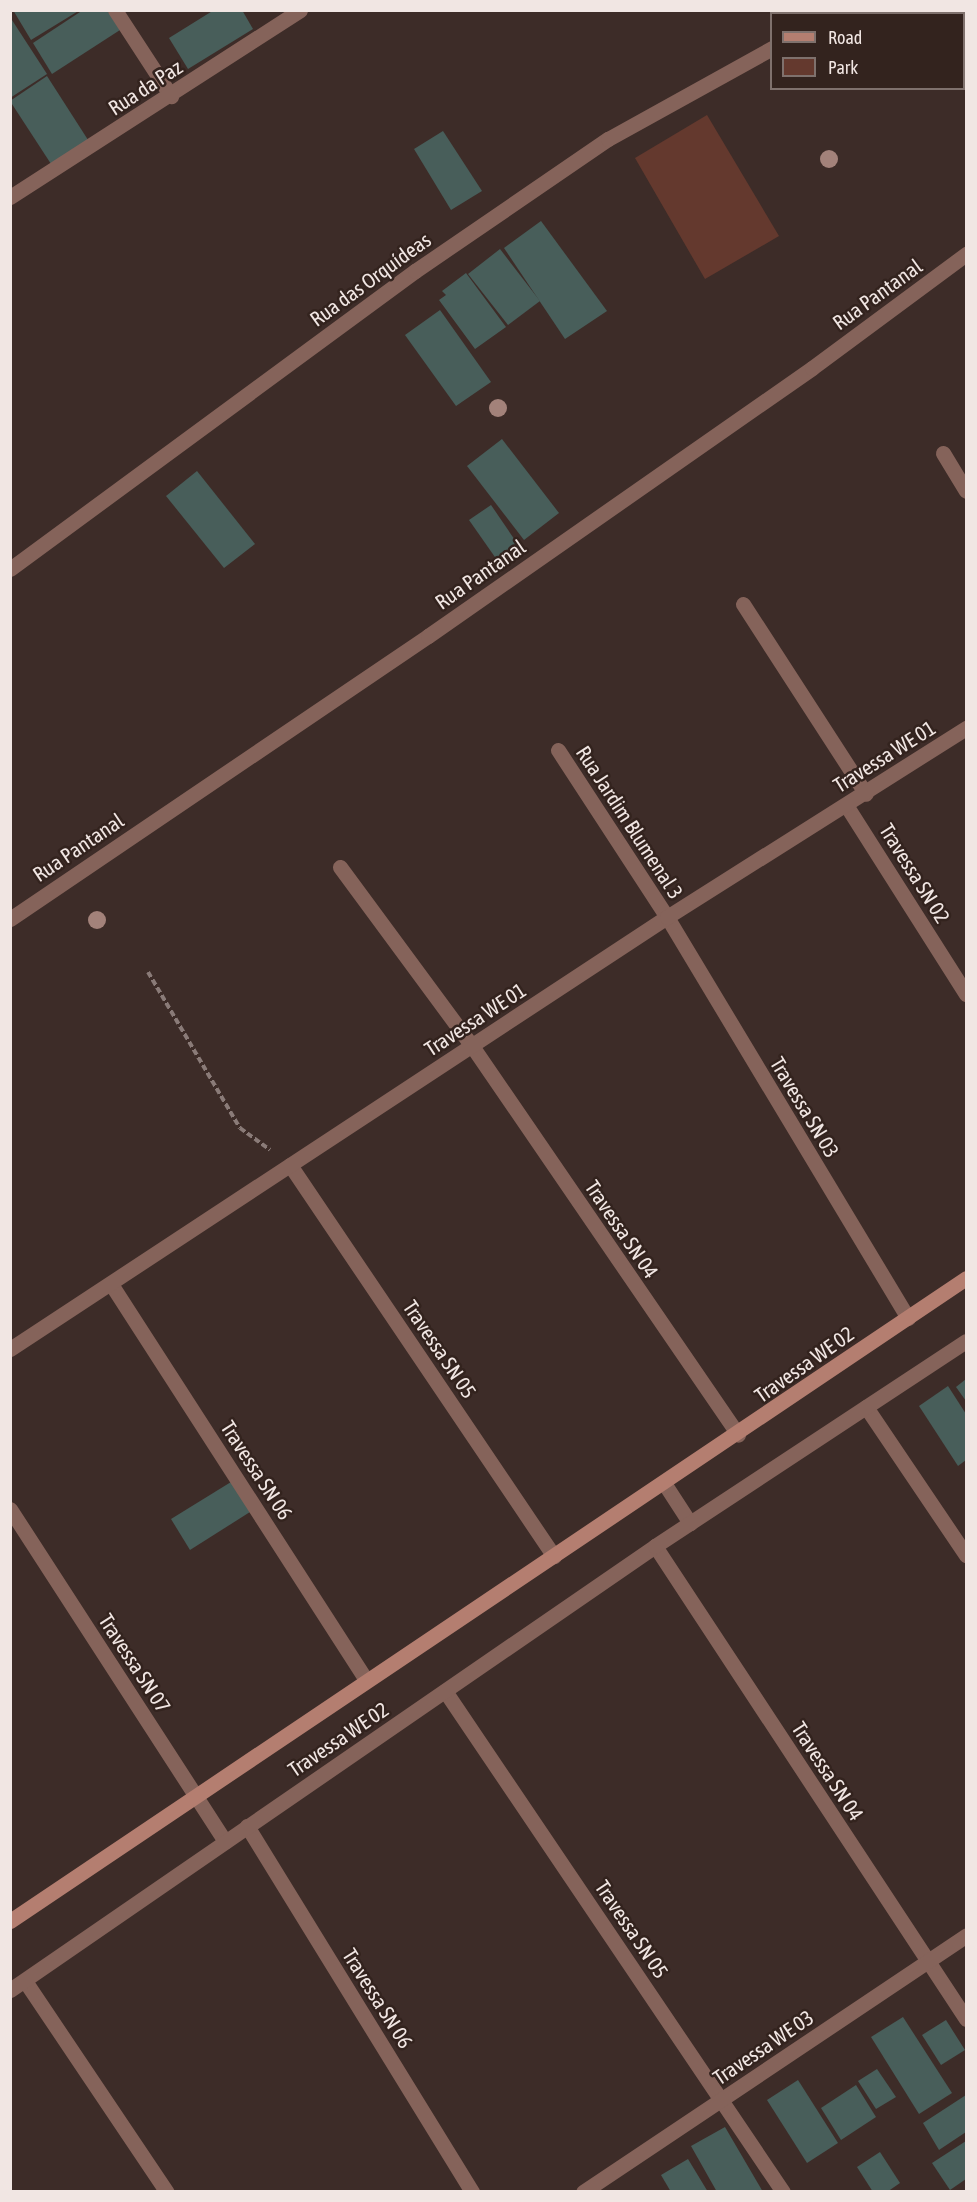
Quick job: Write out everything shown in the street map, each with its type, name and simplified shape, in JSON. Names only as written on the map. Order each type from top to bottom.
[{"type":"street","points":[[115,10],[171,96]]},
{"type":"street","name":"Rua da Paz","points":[[10,198],[171,96],[300,10]]},
{"type":"street","name":"Rua das Orquídeas","points":[[10,569],[425,264],[608,139],[770,49]]},
{"type":"street","name":"Rua Pantanal","points":[[10,919],[448,622],[812,368],[966,254]]},
{"type":"street","points":[[943,453],[966,491]]},
{"type":"street","points":[[743,604],[866,794]]},
{"type":"street","name":"Travessa WE 01","points":[[10,1349],[667,917],[866,794],[966,728]]},
{"type":"street","name":"Rua Jardim Blumenal 3","points":[[558,750],[667,917]]},
{"type":"street","name":"Travessa SN 02","points":[[846,805],[966,994]]},
{"type":"street","name":"Travessa SN 04","points":[[340,867],[472,1046],[738,1435]]},
{"type":"street","name":"Travessa SN 03","points":[[667,917],[908,1318]]},
{"type":"street","name":"Travessa SN 05","points":[[290,1165],[554,1556]]},
{"type":"street","name":"Travessa WE 02","points":[[11,1920],[366,1679],[738,1435],[966,1278]]},
{"type":"street","name":"Travessa SN 06","points":[[111,1284],[366,1679]]},
{"type":"street","name":"Travessa WE 02","points":[[10,1990],[690,1522],[966,1341]]},
{"type":"street","points":[[866,1407],[966,1555]]},
{"type":"street","points":[[664,1482],[690,1522]]},
{"type":"street","name":"Travessa SN 07","points":[[10,1509],[225,1841]]},
{"type":"street","name":"Travessa SN 04","points":[[655,1546],[966,2019]]},
{"type":"street","name":"Travessa SN 05","points":[[445,1691],[723,2099],[783,2192]]},
{"type":"street","name":"Travessa SN 06","points":[[247,1826],[472,2192]]},
{"type":"street","name":"Travessa WE 03","points":[[583,2192],[966,1936]]},
{"type":"street","points":[[25,1981],[167,2192]]},
{"type":"path","points":[[148,972],[240,1128],[290,1165]]},
{"type":"green space","points":[[707,115],[779,236],[705,279],[635,158]]},
{"type":"building","points":[[13,10],[80,10],[31,40]]},
{"type":"building","points":[[83,10],[107,10],[120,30],[52,74],[33,43]]},
{"type":"building","points":[[214,10],[242,10],[253,29],[188,69],[169,38]]},
{"type":"building","points":[[10,17],[47,74],[10,98]]},
{"type":"building","points":[[47,76],[90,143],[53,167],[10,101]]},
{"type":"building","points":[[443,131],[482,191],[451,210],[414,149]]},
{"type":"building","points":[[541,221],[607,311],[565,339],[504,248]]},
{"type":"building","points":[[500,249],[540,301],[508,325],[468,274]]},
{"type":"building","points":[[466,273],[506,327],[475,349],[439,300],[446,295],[442,291]]},
{"type":"building","points":[[440,310],[491,382],[456,406],[405,335]]},
{"type":"building","points":[[502,439],[559,513],[524,540],[467,466]]},
{"type":"building","points":[[197,471],[255,544],[224,568],[166,496]]},
{"type":"building","points":[[491,505],[519,546],[497,560],[469,520]]},
{"type":"building","points":[[966,1379],[966,1401],[956,1387]]},
{"type":"building","points":[[948,1386],[966,1414],[966,1460],[958,1466],[919,1406]]},
{"type":"building","points":[[231,1482],[250,1512],[190,1550],[171,1519]]},
{"type":"building","points":[[903,2017],[952,2093],[919,2114],[871,2037]]},
{"type":"building","points":[[946,2020],[965,2050],[941,2065],[922,2035]]},
{"type":"building","points":[[877,2069],[896,2097],[876,2109],[858,2081]]},
{"type":"building","points":[[798,2080],[838,2143],[807,2163],[767,2100]]},
{"type":"building","points":[[856,2085],[876,2117],[841,2140],[821,2108]]},
{"type":"building","points":[[966,2095],[966,2132],[939,2150],[923,2123]]},
{"type":"building","points":[[725,2127],[763,2192],[717,2192],[691,2146]]},
{"type":"building","points":[[966,2141],[966,2179],[950,2190],[932,2163]]},
{"type":"building","points":[[880,2152],[900,2183],[887,2192],[873,2192],[857,2167]]},
{"type":"building","points":[[688,2159],[708,2192],[671,2192],[661,2175]]}]
